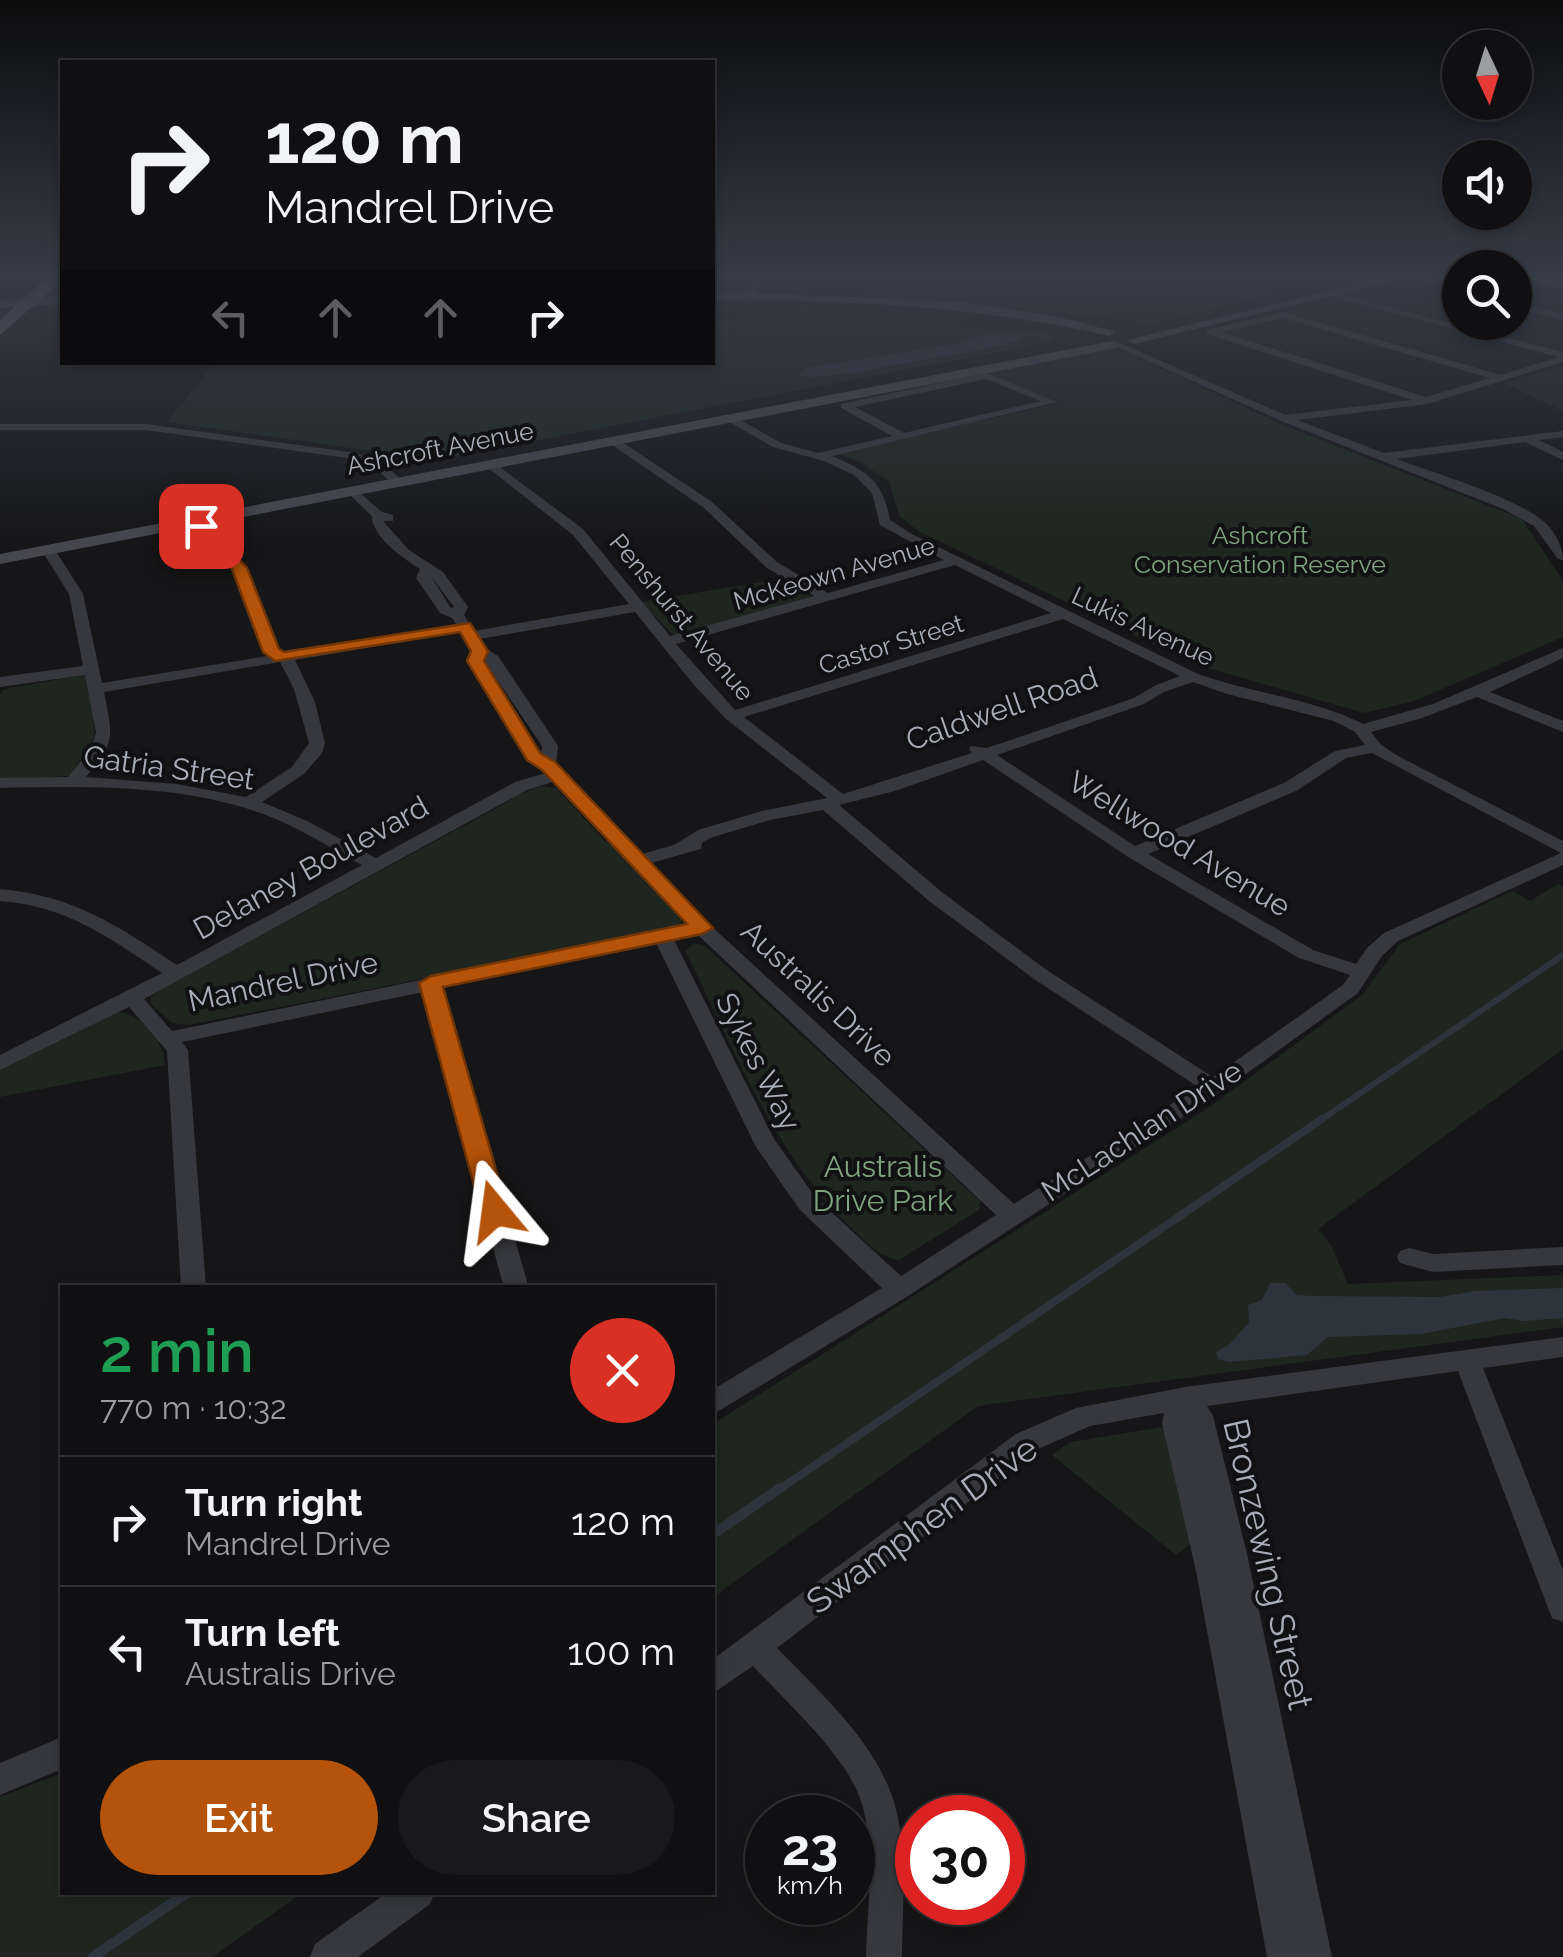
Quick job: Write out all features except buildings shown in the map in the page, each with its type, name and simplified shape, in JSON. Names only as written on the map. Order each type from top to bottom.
[{"type":"main road","name":"Ashcroft Avenue","points":[[0,556],[203,524],[994,365]]},
{"type":"main road","name":"Ashcroft Avenue","points":[[0,556],[118,536]]},
{"type":"street","points":[[1169,365],[1283,418],[1528,516],[1559,543],[1563,556]]},
{"type":"street","points":[[1315,365],[1426,400]]},
{"type":"street","points":[[1457,365],[1501,378]]},
{"type":"street","points":[[1283,418],[1426,400],[1537,365]]},
{"type":"street","points":[[819,456],[1052,402],[987,376],[845,406],[902,436]]},
{"type":"street","name":"Lukis Avenue","points":[[728,418],[781,447],[852,469],[878,492],[880,514],[893,530],[1193,677],[1232,691],[1312,708],[1360,729],[1375,748],[1563,848]]},
{"type":"street","points":[[0,427],[107,425],[172,430],[356,456],[378,465],[398,482]]},
{"type":"street","points":[[1381,457],[1563,434]]},
{"type":"street","points":[[1527,439],[1563,457]]},
{"type":"street","points":[[612,440],[708,505],[772,565],[826,598]]},
{"type":"street","name":"Penshurst Avenue","points":[[490,464],[578,532],[666,642],[732,716],[936,896],[1041,974],[1213,1086]]},
{"type":"street","name":"Australis Drive","points":[[353,491],[378,515],[377,522],[404,552],[416,557],[426,571],[423,578],[445,610],[464,626],[480,651],[476,661],[533,756],[702,928],[1012,1216]]},
{"type":"street","points":[[203,524],[239,568],[272,652],[290,663],[316,730],[317,744],[306,761],[248,804]]},
{"type":"street","points":[[49,550],[76,594],[93,669],[103,740],[96,756],[74,782]]},
{"type":"street","name":"McKeown Avenue","points":[[666,642],[956,561]]},
{"type":"street","points":[[96,689],[464,626],[638,607]]},
{"type":"street","name":"Castor Street","points":[[732,716],[1063,614]]},
{"type":"street","points":[[1360,729],[1395,722],[1478,692],[1563,652]]},
{"type":"street","points":[[0,683],[93,669]]},
{"type":"street","name":"Caldwell Road","points":[[639,861],[782,821],[798,811],[1139,701],[1193,677]]},
{"type":"street","points":[[1478,692],[1563,728]]},
{"type":"street","points":[[1134,852],[1290,787],[1340,754],[1375,748]]},
{"type":"street","name":"Wellwood Avenue","points":[[980,750],[1134,852],[1306,954],[1364,973]]},
{"type":"street","name":"Delaney Boulevard","points":[[0,1050],[96,1013],[178,975],[551,771]]},
{"type":"street","name":"Gatria Street","points":[[0,782],[74,782],[194,794],[248,804],[278,814],[377,866]]},
{"type":"street","name":"McLachlan Drive","points":[[715,1402],[899,1289],[1213,1086],[1351,989],[1374,952],[1391,936],[1563,858]]},
{"type":"street","points":[[0,895],[60,904],[93,916],[178,975]]},
{"type":"street","name":"Mandrel Drive","points":[[170,1038],[702,928]]},
{"type":"street","name":"Sykes Way","points":[[663,938],[764,1142],[808,1204],[899,1289]]},
{"type":"street","points":[[431,983],[516,1285]]},
{"type":"street","points":[[130,998],[177,1050],[194,1285]]},
{"type":"street","name":"Delaney Boulevard","points":[[0,1062],[74,1030],[96,1013]]},
{"type":"street","points":[[1409,1257],[1433,1263],[1563,1256]]},
{"type":"street","name":"Swamphen Drive","points":[[715,1677],[1026,1442],[1086,1416],[1185,1398],[1563,1347]]},
{"type":"street","points":[[1466,1358],[1563,1608]]},
{"type":"street","name":"Bronzewing Street","points":[[1285,1957],[1211,1571],[1176,1424],[1175,1416],[1185,1398],[1199,1416],[1232,1554],[1314,1957]]},
{"type":"street","points":[[756,1648],[849,1754],[873,1788],[883,1845],[884,1957]]},
{"type":"street","points":[[0,1779],[60,1754]]},
{"type":"street","points":[[337,1954],[414,1895]]},
{"type":"green space","points":[[213,365],[927,365],[435,460],[167,422]]},
{"type":"green space","name":"Ashcroft Conservation Reserve","points":[[1021,365],[1154,365],[1285,426],[1522,519],[1563,581],[1563,637],[1414,701],[1364,713],[1197,665],[920,532],[900,517],[889,482],[862,463],[836,453],[1059,403],[989,374],[846,400]]},
{"type":"green space","points":[[1563,365],[1563,411],[1504,383]]},
{"type":"green space","points":[[785,578],[812,597],[674,636],[641,602]]},
{"type":"green space","points":[[87,677],[94,731],[93,744],[80,766],[68,776],[0,779],[0,695],[4,689]]},
{"type":"green space","points":[[542,786],[556,788],[606,842],[616,846],[682,919],[679,928],[189,1025],[172,1023],[151,1004],[151,997],[160,990],[514,796]]},
{"type":"green space","points":[[1558,884],[1563,886],[1563,1049],[1318,1229],[1331,1245],[1348,1284],[1563,1275],[1563,1327],[978,1406],[715,1596],[715,1423],[1211,1106],[1362,995],[1400,944],[1512,891],[1530,901]]},
{"type":"green space","name":"Australis Drive Park","points":[[694,943],[705,946],[980,1201],[979,1210],[899,1260],[883,1255],[861,1237],[805,1174],[760,1103],[685,951]]},
{"type":"green space","points":[[119,1012],[136,1018],[151,1031],[161,1047],[165,1065],[0,1097],[0,1070]]},
{"type":"green space","points":[[1176,1425],[1202,1535],[1176,1555],[1052,1455],[1070,1442]]},
{"type":"green space","points":[[60,1774],[60,1895],[299,1895],[212,1957],[0,1957],[0,1797]]},
{"type":"shaded area","points":[[894,365],[813,377],[798,375],[806,368]]},
{"type":"shaded area","points":[[1270,1283],[1285,1283],[1297,1295],[1313,1296],[1439,1297],[1476,1291],[1563,1288],[1563,1318],[1505,1318],[1421,1334],[1328,1337],[1307,1355],[1229,1362],[1218,1359],[1216,1352],[1230,1344],[1249,1322],[1248,1305],[1262,1300]]},
{"type":"waterway","points":[[1318,1122],[1563,955]]},
{"type":"waterway","points":[[777,1491],[1322,1119]]},
{"type":"waterway","points":[[715,1533],[780,1488]]},
{"type":"waterway","points":[[93,1957],[184,1895]]},
{"type":"route","points":[[201,526],[233,558],[272,652],[281,658],[464,626],[480,651],[476,661],[533,756],[548,766],[702,928],[431,983],[495,1211]]}]
